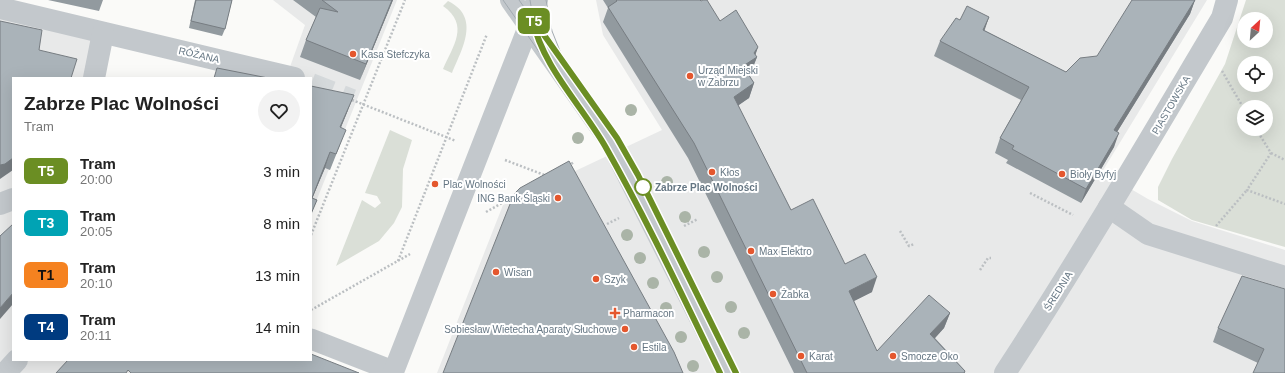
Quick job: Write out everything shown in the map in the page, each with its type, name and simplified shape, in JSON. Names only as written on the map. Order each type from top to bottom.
[{"type":"street","points":[[511,0],[611,142],[728,373]]},
{"type":"street","points":[[312,340],[393,372],[529,25],[537,0]]},
{"type":"street","name":"PIASTOWSKA","points":[[1109,207],[1222,18],[1227,0]]},
{"type":"street","name":"RÓŻANA","points":[[0,8],[290,77]]},
{"type":"street","points":[[94,77],[103,32]]},
{"type":"street","points":[[0,204],[12,199]]},
{"type":"street","points":[[1109,207],[1148,234],[1285,278]]},
{"type":"street","name":"ŚREDNIA","points":[[1005,373],[1046,310],[1109,207]]},
{"type":"street","points":[[5,373],[16,361]]},
{"type":"path","points":[[312,233],[405,0]]},
{"type":"path","points":[[398,261],[487,34]]},
{"type":"path","points":[[1218,65],[1239,100]]},
{"type":"path","points":[[352,100],[548,176]]},
{"type":"path","points":[[1260,136],[1271,153],[1285,160]]},
{"type":"path","points":[[1271,153],[1247,190],[1285,204]]},
{"type":"path","points":[[1030,193],[1074,215]]},
{"type":"path","points":[[607,224],[622,216]]},
{"type":"path","points":[[684,226],[698,219]]},
{"type":"path","points":[[900,231],[909,246],[914,244]]},
{"type":"path","points":[[980,270],[988,258],[991,258]]},
{"type":"shaded area","points":[[0,0],[111,24],[102,77],[12,77],[12,361],[299,361],[332,373],[0,373]]},
{"type":"shaded area","points":[[273,0],[397,0],[312,212],[312,77],[286,77],[305,25]]},
{"type":"shaded area","points":[[596,0],[1207,0],[1102,172],[1148,199],[1192,221],[1285,250],[1285,373],[437,373],[503,205],[662,130],[603,35]]},
{"type":"shaded area","points":[[1246,0],[1285,0],[1285,247],[1192,220],[1158,200],[1158,187],[1225,64],[1237,27],[1237,48],[1273,48],[1273,12],[1242,12]]},
{"type":"shaded area","points":[[448,1],[458,8],[464,16],[466,24],[464,44],[452,73],[443,69],[455,44],[458,28],[451,13],[443,6]]},
{"type":"shaded area","points":[[390,130],[412,140],[403,169],[402,207],[394,223],[379,241],[336,266],[362,200],[375,208],[381,203],[377,196],[365,193]]},
{"type":"building","points":[[196,0],[232,0],[225,29],[191,21]]},
{"type":"building","points":[[322,0],[392,0],[366,64],[306,40],[320,8],[338,12]]},
{"type":"building","points":[[616,0],[707,0],[720,21],[736,10],[758,47],[754,53],[757,57],[743,66],[754,83],[734,97],[791,210],[813,199],[845,264],[865,254],[877,277],[849,291],[877,351],[929,295],[950,313],[930,334],[965,371],[964,373],[807,373],[694,143],[608,7],[617,1]]},
{"type":"building","points":[[1132,0],[1195,0],[1114,130],[1119,133],[1086,189],[1012,149],[1014,146],[1000,138],[1029,87],[940,41],[956,18],[960,20],[967,6],[989,17],[983,30],[1066,72],[1080,58],[1097,56]]},
{"type":"building","points":[[0,21],[42,30],[39,50],[77,59],[71,77],[12,77],[12,159],[5,164],[0,165]]},
{"type":"building","points":[[217,68],[263,77],[214,77]]},
{"type":"building","points":[[312,86],[354,95],[340,127],[346,130],[336,154],[330,152],[312,198]]},
{"type":"building","points":[[569,161],[674,352],[683,373],[443,373],[514,194],[520,188]]},
{"type":"building","points":[[312,198],[317,200],[312,212]]},
{"type":"building","points":[[12,225],[12,294],[0,308],[0,236]]},
{"type":"building","points":[[1242,276],[1285,289],[1285,373],[1253,373],[1264,349],[1218,328]]},
{"type":"building","points":[[312,354],[359,373],[131,373],[128,370],[126,373],[56,373],[67,361],[312,361]]},
{"type":"tunnel","points":[[312,84],[352,100]]},
{"type":"tram line","points":[[503,0],[604,145],[677,285],[720,373]]},
{"type":"tram line","points":[[519,0],[617,138],[638,175],[736,373]]},
{"type":"tram line","points":[[530,0],[535,29],[541,47]]},
{"type":"tram line","points":[[546,0],[552,31],[560,51]]},
{"type":"tram line","name":"T5","points":[[720,373],[619,172],[598,135],[559,80],[542,50],[532,18],[586,92],[617,138],[638,175],[736,373]]},
{"type":"place","name":"Kasa Stefczyka","points":[[353,54]]},
{"type":"place","name":"Urząd Miejski w Zabrzu","points":[[690,76]]},
{"type":"place","name":"Kłos","points":[[712,172]]},
{"type":"place","name":"Bioły Byfyj","points":[[1062,174]]},
{"type":"place","name":"Plac Wolności","points":[[435,184]]},
{"type":"place","name":"Zabrze Plac Wolności","points":[[643,187]]},
{"type":"place","name":"ING Bank Śląski","points":[[558,198]]},
{"type":"place","name":"Max Elektro","points":[[751,251]]},
{"type":"place","name":"Wisan","points":[[496,272]]},
{"type":"place","name":"Szyk","points":[[596,279]]},
{"type":"place","name":"Żabka","points":[[773,294]]},
{"type":"place","name":"Pharmacon","points":[[615,313]]},
{"type":"place","name":"Sobiesław Wietecha Aparaty Słuchowe","points":[[625,329]]},
{"type":"place","name":"Estila","points":[[634,347]]},
{"type":"place","name":"Karat","points":[[801,356]]},
{"type":"place","name":"Smocze Oko","points":[[893,356]]}]
